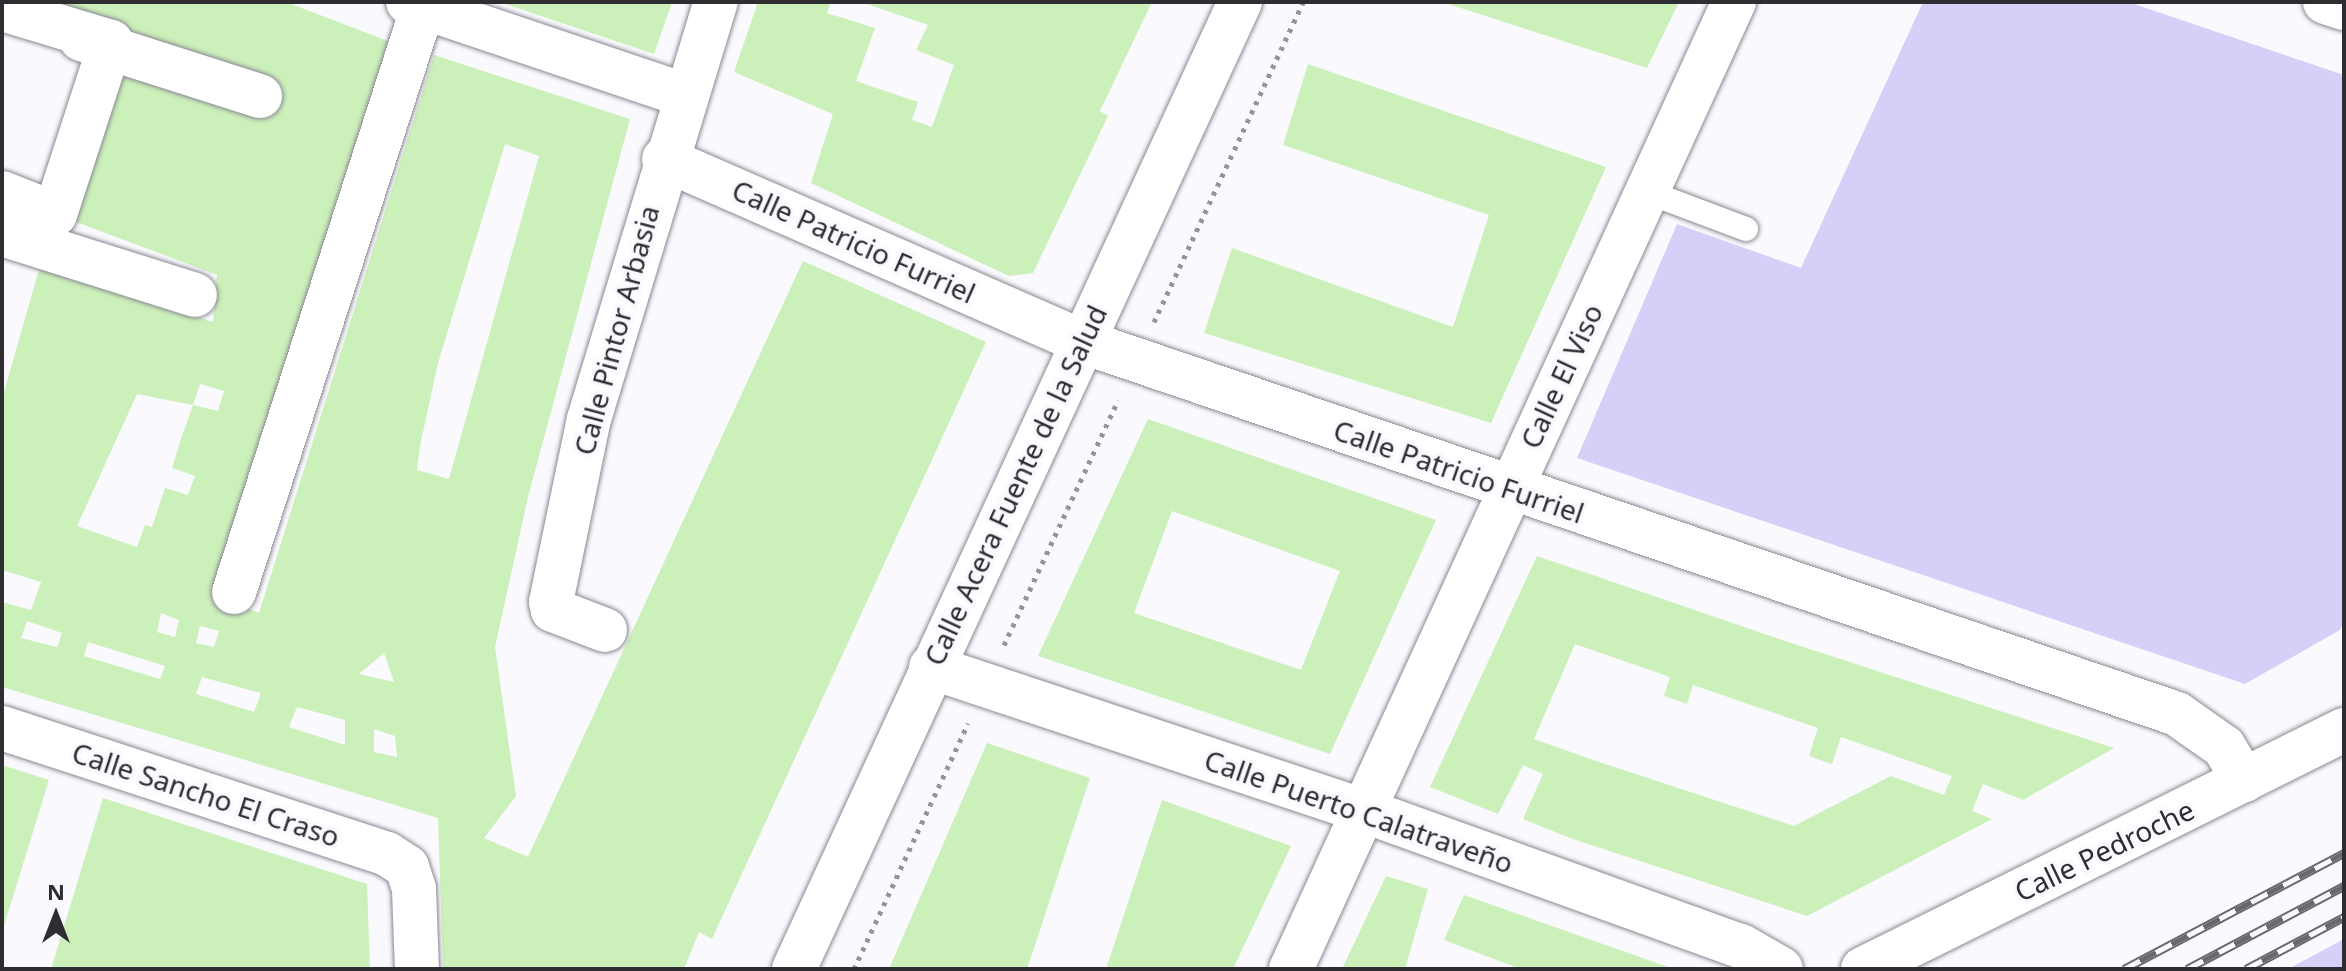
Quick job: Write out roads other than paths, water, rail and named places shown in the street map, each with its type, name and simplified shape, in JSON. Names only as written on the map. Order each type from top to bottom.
[{"type":"street","name":"Calle Pintor Arbasia","points":[[605,630],[553,610],[551,602],[589,419],[664,159],[716,2]]},
{"type":"street","name":"Calle Acera Fuente de la Salud","points":[[794,969],[1081,341],[1240,2]]},
{"type":"street","name":"Calle El Viso","points":[[1291,969],[1734,2]]},
{"type":"street","points":[[2325,2],[2344,8]]},
{"type":"street","points":[[234,592],[416,5],[684,95]]},
{"type":"street","points":[[2,11],[111,42],[55,214],[2,193]]},
{"type":"street","points":[[110,48],[260,96]]},
{"type":"street","name":"Calle Patricio Furriel","points":[[664,159],[1081,341],[2177,714],[2224,747],[2244,780]]},
{"type":"street","points":[[4,232],[195,295]]},
{"type":"street","name":"Calle Puerto Calatraveño","points":[[931,667],[1365,811],[1741,946],[1781,969]]},
{"type":"street","name":"Calle Sancho El Craso","points":[[2,728],[387,854],[407,867],[414,889],[417,969]]},
{"type":"street","name":"Calle Pedroche","points":[[1863,969],[2344,730]]},
{"type":"lane","points":[[1645,191],[1746,229]]},
{"type":"railway","points":[[2124,969],[2344,853]]},
{"type":"railway","points":[[2187,969],[2344,886]]},
{"type":"railway","points":[[2246,969],[2344,917]]}]
